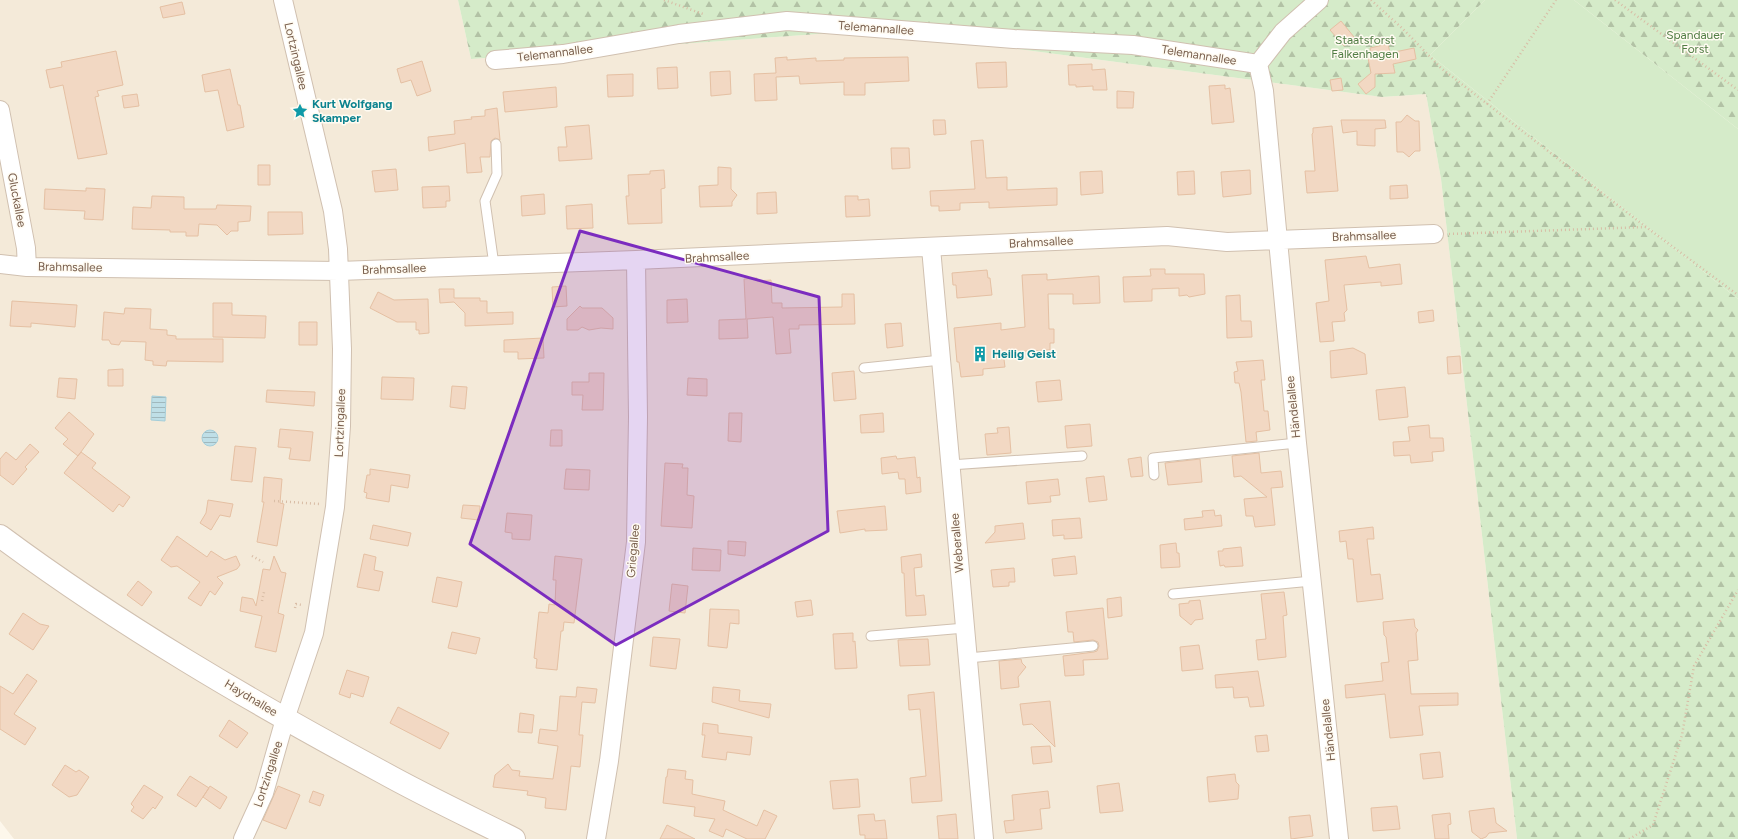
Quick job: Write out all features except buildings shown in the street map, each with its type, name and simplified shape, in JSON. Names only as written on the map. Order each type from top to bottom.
[{"type":"street","name":"Lortzingallee","points":[[243,839],[264,793],[285,719],[314,633],[335,507],[341,426],[342,349],[338,249],[333,211],[282,0]]},
{"type":"street","points":[[1258,64],[1283,32],[1319,0]]},
{"type":"street","name":"Telemannallee","points":[[494,60],[564,54],[679,34],[787,21],[1014,39],[1133,45],[1258,64]]},
{"type":"street","name":"Händelallee","points":[[1258,64],[1264,91],[1297,443],[1340,839]]},
{"type":"street","name":"Gluckallee","points":[[0,110],[26,248],[27,267]]},
{"type":"street","name":"Brahmsallee","points":[[0,264],[27,267],[339,271],[931,248],[1167,236],[1227,242],[1434,234]]},
{"type":"street","name":"Weberallee","points":[[931,248],[984,839]]},
{"type":"street","name":"Griegallee","points":[[596,839],[609,761],[636,542],[638,417],[636,260]]},
{"type":"street","name":"Haydnallee","points":[[0,536],[116,618],[285,719],[383,773],[514,839]]},
{"type":"lane","points":[[494,265],[486,201],[497,174],[496,144]]},
{"type":"lane","points":[[864,368],[941,360]]},
{"type":"lane","points":[[1154,475],[1153,458],[1297,443]]},
{"type":"lane","points":[[950,465],[1082,456]]},
{"type":"lane","points":[[1173,594],[1312,581]]},
{"type":"lane","points":[[871,636],[965,628]]},
{"type":"lane","points":[[968,658],[1093,646]]},
{"type":"path","points":[[664,0],[708,16]]},
{"type":"path","points":[[1371,0],[1403,29],[1441,68],[1646,227],[1738,295]]},
{"type":"path","points":[[1487,104],[1556,0]]},
{"type":"path","points":[[1615,0],[1738,90]]},
{"type":"path","points":[[1434,234],[1646,227]]},
{"type":"path","points":[[274,500],[318,504]]},
{"type":"path","points":[[252,556],[263,562]]},
{"type":"path","points":[[1629,839],[1653,825],[1682,735],[1694,666],[1738,590]]},
{"type":"path","points":[[262,601],[264,592]]},
{"type":"path","points":[[295,608],[296,604],[300,604]]},
{"type":"highlighted area","points":[[580,231],[819,297],[828,531],[616,645],[470,544]]},
{"type":"shaded area","points":[[0,0],[458,0],[471,59],[875,30],[1382,97],[1426,94],[1441,179],[1517,839],[14,839],[0,821]]},
{"type":"green space","name":"Staatsforst Falkenhagen","points":[[458,0],[1485,0],[1430,55],[1738,299],[1738,839],[1517,839],[1441,179],[1426,94],[1382,97],[875,30],[471,59]]},
{"type":"green space","points":[[1485,0],[1574,0],[1738,129],[1738,299],[1430,55]]},
{"type":"green space","name":"Spandauer Forst","points":[[1574,0],[1738,0],[1738,129]]},
{"type":"water","points":[[152,396],[166,397],[165,421],[151,420]]},
{"type":"water","points":[[207,430],[213,430],[218,435],[216,444],[213,446],[207,446],[202,441],[202,435]]},
{"type":"place","name":"Kurt Wolfgang Skamper","points":[[300,111]]},
{"type":"place","name":"Heilig Geist","points":[[980,354]]}]
